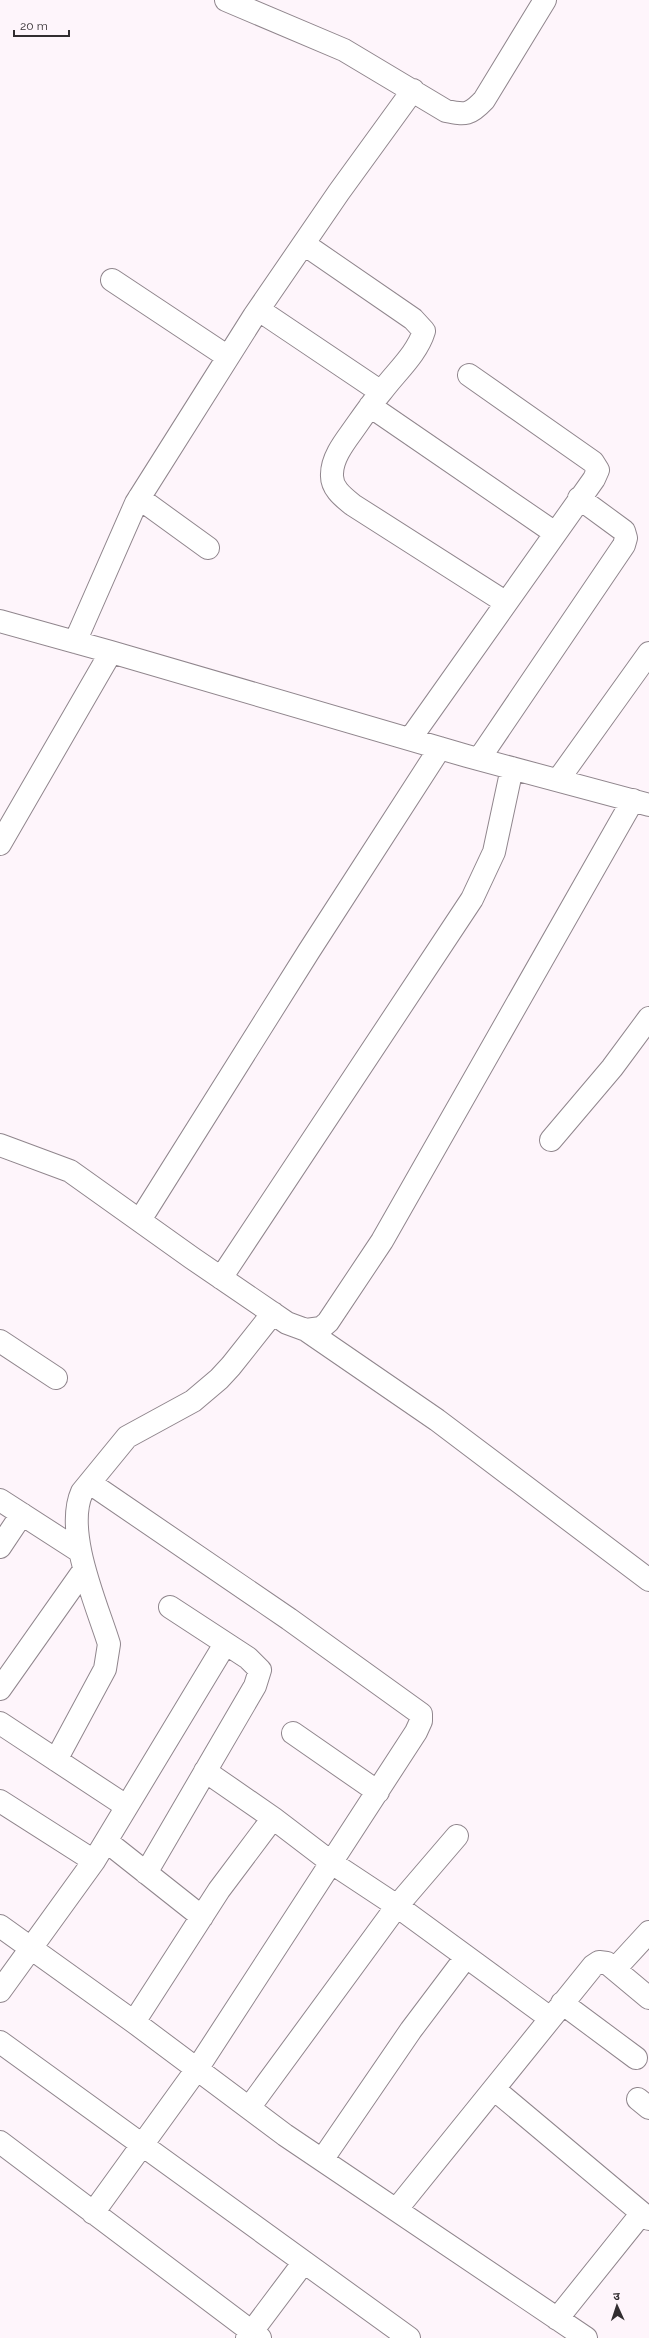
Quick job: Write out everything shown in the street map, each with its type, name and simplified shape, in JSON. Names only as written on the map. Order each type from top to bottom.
[{"type":"street","points":[[226,0],[344,50],[446,111],[463,114],[474,111],[484,100],[545,0]]},
{"type":"street","points":[[75,642],[139,498],[259,310],[413,90]]},
{"type":"street","points":[[304,244],[421,326],[424,332],[418,345],[344,443],[336,459],[332,474],[334,485],[340,495],[505,602]]},
{"type":"street","points":[[112,280],[228,357]]},
{"type":"street","points":[[259,310],[555,533]]},
{"type":"street","points":[[410,739],[505,602],[594,479],[598,470],[593,462],[469,375]]},
{"type":"street","points":[[139,498],[208,548]]},
{"type":"street","points":[[479,759],[624,545],[626,538],[624,531],[579,498]]},
{"type":"street","points":[[0,621],[440,748],[641,802],[382,1241],[328,1322],[321,1328],[306,1330]]},
{"type":"street","points":[[3,834],[111,652]]},
{"type":"street","points":[[558,780],[649,653]]},
{"type":"street","points":[[140,1220],[309,951],[440,748]]},
{"type":"street","points":[[221,1278],[472,899],[494,852],[512,768]]},
{"type":"street","points":[[551,1140],[612,1068],[649,1018]]},
{"type":"street","points":[[0,1145],[70,1171],[287,1323],[306,1330],[437,1420],[649,1580]]},
{"type":"street","points":[[56,1760],[105,1669],[109,1654],[109,1644],[82,1560],[78,1502],[90,1483],[127,1437],[193,1401],[219,1379],[273,1313]]},
{"type":"street","points":[[0,1341],[56,1378]]},
{"type":"street","points":[[90,1483],[185,1546],[421,1714],[421,1721],[416,1732],[197,2069],[142,2143],[93,2213]]},
{"type":"street","points":[[0,1500],[22,1514],[82,1560]]},
{"type":"street","points":[[0,1547],[22,1514]]},
{"type":"street","points":[[0,1689],[82,1560]]},
{"type":"street","points":[[146,1873],[255,1686],[260,1670],[257,1665],[170,1607]]},
{"type":"street","points":[[0,1991],[94,1861],[225,1644]]},
{"type":"street","points":[[0,1723],[126,1806]]},
{"type":"street","points":[[293,1733],[378,1792]]},
{"type":"street","points":[[205,1771],[273,1818],[332,1862],[397,1906],[466,1957],[636,2058]]},
{"type":"street","points":[[0,1801],[94,1861]]},
{"type":"street","points":[[134,2022],[219,1890],[273,1818]]},
{"type":"street","points":[[249,2108],[397,1906],[457,1836]]},
{"type":"street","points":[[106,1841],[202,1917]]},
{"type":"street","points":[[0,1926],[322,2160],[586,2338]]},
{"type":"street","points":[[615,1969],[649,1932]]},
{"type":"street","points":[[322,2160],[410,2030],[466,1957]]},
{"type":"street","points":[[396,2210],[593,1966],[599,1962],[607,1963],[649,1998]]},
{"type":"street","points":[[0,2042],[142,2143],[409,2338]]},
{"type":"street","points":[[494,2089],[646,2216],[557,2319]]},
{"type":"street","points":[[0,2142],[253,2336],[304,2262]]}]
